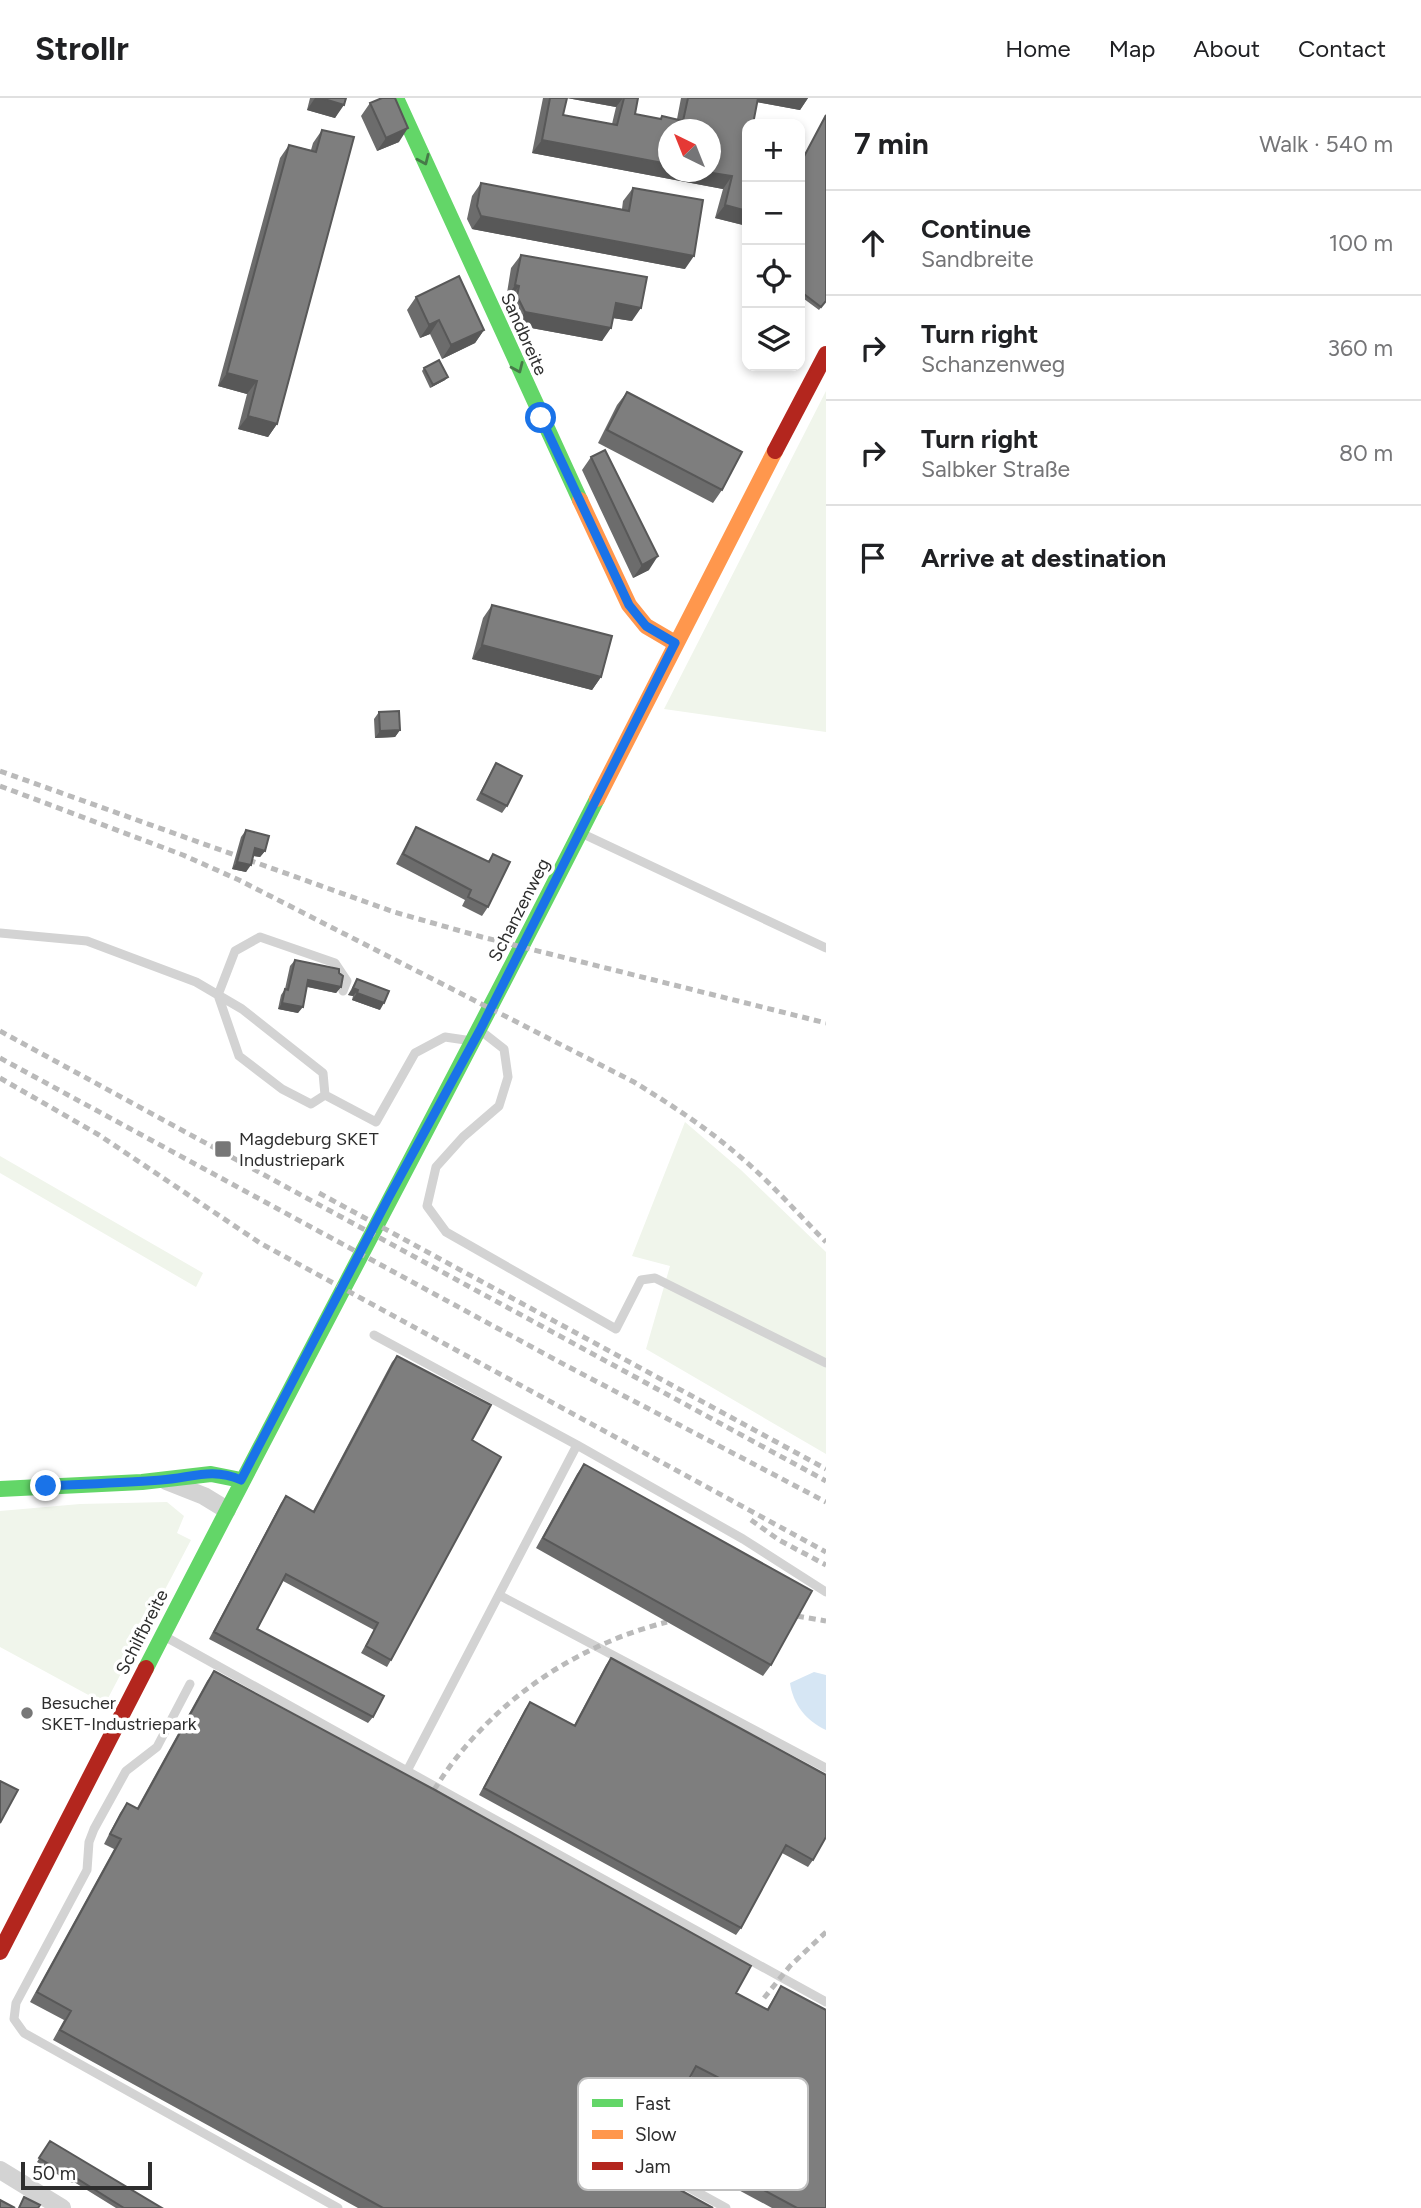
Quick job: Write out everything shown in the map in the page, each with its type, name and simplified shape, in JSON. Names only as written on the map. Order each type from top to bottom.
[{"type":"main road","name":"Sandbreite","points":[[396,98],[536,408],[629,605],[646,626],[675,643]]},
{"type":"main road","name":"Schanzenweg","points":[[241,1480],[389,1197],[477,1036],[675,643],[826,354]]},
{"type":"main road","points":[[0,1489],[163,1480],[225,1473],[241,1480]]},
{"type":"main road","name":"Schilfbreite","points":[[0,1952],[241,1480]]},
{"type":"street","points":[[163,1480],[204,1496],[226,1510]]},
{"type":"street","points":[[0,2170],[62,2208]]},
{"type":"lane","points":[[579,832],[826,948]]},
{"type":"lane","points":[[0,933],[87,941],[196,982],[242,1009],[323,1073],[325,1095]]},
{"type":"lane","points":[[325,1095],[311,1104],[282,1089],[239,1056],[218,995],[235,951],[260,937],[335,963],[347,981],[343,991]]},
{"type":"lane","points":[[325,1095],[376,1122],[415,1053],[445,1037],[477,1036],[504,1049],[508,1077],[499,1106],[463,1137],[436,1167],[427,1206],[446,1232],[616,1329],[641,1280],[655,1278],[826,1363]]},
{"type":"lane","points":[[374,1335],[743,1539],[826,1592]]},
{"type":"lane","points":[[407,1771],[577,1445]]},
{"type":"lane","points":[[499,1595],[598,1645],[826,1768]]},
{"type":"lane","points":[[162,1635],[826,2003]]},
{"type":"lane","points":[[190,1684],[157,1747],[126,1771],[93,1829],[87,1870],[16,2003],[14,2020],[24,2033],[338,2208]]},
{"type":"lane","points":[[693,2190],[726,2208]]},
{"type":"shaded area","points":[[826,391],[826,732],[664,709]]},
{"type":"shaded area","points":[[685,1122],[741,1170],[826,1252],[826,1454],[646,1349],[670,1266],[632,1256]]},
{"type":"shaded area","points":[[0,1156],[203,1273],[196,1287],[0,1173]]},
{"type":"shaded area","points":[[167,1502],[184,1516],[177,1533],[191,1540],[105,1704],[0,1647],[0,1511],[80,1504]]},
{"type":"water","points":[[814,1672],[826,1675],[826,1730],[807,1717],[797,1705],[790,1683]]},
{"type":"building","points":[[321,98],[346,98],[344,105]]},
{"type":"building","points":[[382,98],[395,98],[408,128],[386,138],[370,103]]},
{"type":"building","points":[[550,98],[567,98],[563,115],[617,125],[624,98],[638,98],[635,114],[661,119],[658,119],[658,162],[542,140]]},
{"type":"building","points":[[688,98],[758,98],[754,119],[742,119],[742,210],[725,205],[732,176],[721,174],[721,119],[683,119]]},
{"type":"building","points":[[826,115],[826,301],[821,307],[805,295],[805,155]]},
{"type":"building","points":[[322,130],[354,137],[277,424],[248,416],[257,381],[227,373],[289,145],[316,152]]},
{"type":"building","points":[[481,183],[629,211],[633,188],[703,200],[694,256],[481,216],[477,206]]},
{"type":"building","points":[[521,255],[647,277],[641,308],[616,303],[611,328],[525,312],[517,296],[519,286],[515,285]]},
{"type":"building","points":[[459,276],[484,330],[451,345],[439,320],[429,325],[416,297]]},
{"type":"building","points":[[439,360],[448,377],[433,385],[424,368]]},
{"type":"building","points":[[627,392],[742,452],[722,490],[607,430]]},
{"type":"building","points":[[605,450],[658,556],[642,565],[591,457]]},
{"type":"building","points":[[492,605],[612,636],[601,677],[482,645]]},
{"type":"building","points":[[399,711],[400,730],[380,731],[379,712]]},
{"type":"building","points":[[496,763],[522,776],[507,806],[481,793]]},
{"type":"building","points":[[416,827],[489,862],[493,854],[510,862],[488,907],[468,897],[471,890],[403,854]]},
{"type":"building","points":[[246,830],[269,836],[265,851],[255,848],[251,865],[237,862]]},
{"type":"building","points":[[295,960],[339,969],[343,976],[341,987],[308,980],[303,1007],[282,1003]]},
{"type":"building","points":[[357,979],[389,991],[384,1003],[357,993],[358,990],[353,988]]},
{"type":"building","points":[[397,1356],[491,1405],[472,1440],[501,1457],[391,1660],[366,1646],[378,1623],[286,1574],[257,1629],[384,1696],[373,1717],[214,1632],[286,1496],[314,1512]]},
{"type":"building","points":[[584,1464],[812,1591],[771,1665],[543,1538]]},
{"type":"building","points":[[611,1658],[826,1775],[826,1837],[813,1860],[786,1845],[741,1928],[484,1788],[530,1702],[575,1726]]},
{"type":"building","points":[[214,1671],[435,1790],[751,1966],[736,1993],[768,2010],[781,1986],[826,2010],[826,2208],[797,2208],[763,2190],[808,2190],[808,2078],[719,2078],[696,2066],[689,2078],[578,2078],[578,2190],[680,2190],[713,2208],[383,2208],[60,2030],[71,2011],[37,1992],[121,1839],[110,1834],[127,1803],[138,1809]]},
{"type":"building","points":[[0,1781],[18,1790],[0,1823]]},
{"type":"building","points":[[50,2141],[162,2208],[124,2208],[76,2178],[75,2180],[39,2158]]},
{"type":"building","points":[[24,2197],[40,2205],[38,2208],[19,2208]]},
{"type":"building","points":[[0,2200],[15,2208],[0,2208]]},
{"type":"railway","points":[[0,771],[394,912],[482,937],[826,1023]]},
{"type":"railway","points":[[0,786],[183,855],[239,880],[634,1082],[732,1150],[766,1180],[826,1242]]},
{"type":"railway","points":[[0,1031],[826,1481]]},
{"type":"railway","points":[[0,1058],[567,1366],[826,1502]]},
{"type":"railway","points":[[0,1078],[99,1135],[260,1243],[826,1552]]},
{"type":"railway","points":[[319,1193],[826,1469]]},
{"type":"railway","points":[[751,1520],[779,1540],[826,1565]]},
{"type":"railway","points":[[797,1616],[826,1621]]},
{"type":"railway","points":[[428,1800],[473,1738],[500,1711],[530,1687],[595,1648],[630,1633],[667,1622]]},
{"type":"railway","points":[[764,1998],[790,1966],[826,1932]]},
{"type":"traffic: fast","points":[[396,98],[580,500]]},
{"type":"traffic: fast","points":[[146,1668],[597,799]]},
{"type":"traffic: fast","points":[[0,1489],[142,1482],[211,1474],[241,1480]]},
{"type":"traffic: slow","points":[[597,799],[775,451]]},
{"type":"traffic: slow","points":[[580,500],[629,605],[646,626],[675,643]]},
{"type":"traffic: jam","points":[[775,451],[826,354]]},
{"type":"traffic: jam","points":[[0,1952],[146,1668]]},
{"type":"place","name":"Magdeburg SKET Industriepark","points":[[223,1149]]},
{"type":"place","name":"Besucher SKET-Industriepark","points":[[27,1713]]},
{"type":"route","points":[[46,1486],[163,1480],[215,1473],[225,1473],[241,1480],[480,1030],[675,643],[646,626],[629,605],[541,418]]}]
